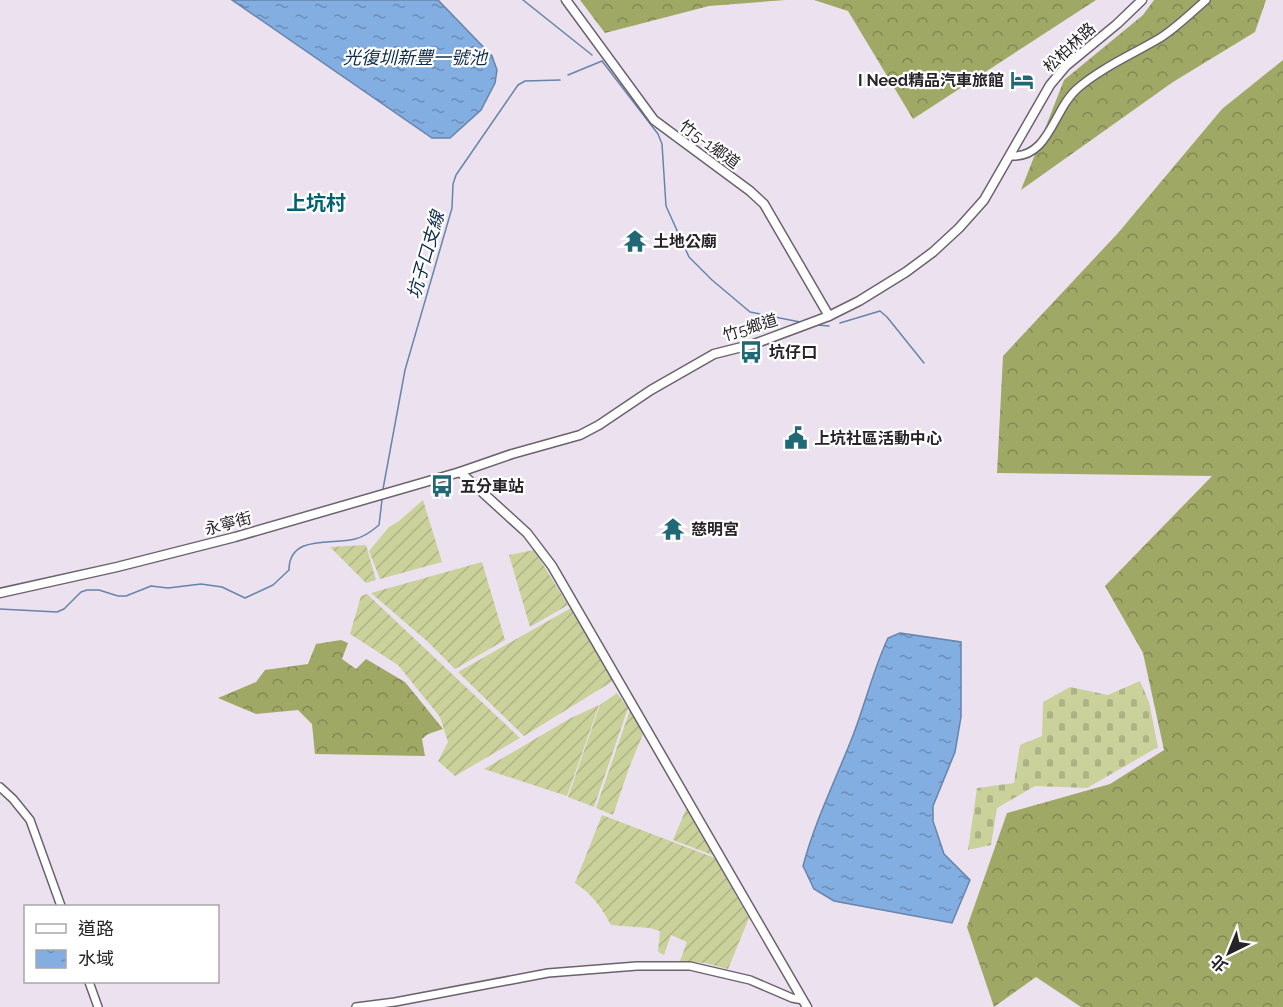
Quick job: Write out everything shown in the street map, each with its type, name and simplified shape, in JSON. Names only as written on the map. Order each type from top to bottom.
[{"type":"street","name":"竹5-1鄉道","points":[[566,0],[654,120],[765,204],[829,316]]},
{"type":"street","name":"松柏林路","points":[[1011,156],[1050,85],[1061,72],[1142,0]]},
{"type":"street","points":[[1011,156],[1018,157],[1033,152],[1044,142],[1053,123],[1077,89],[1162,37],[1206,0]]},
{"type":"street","name":"竹5鄉道","points":[[460,472],[512,454],[580,435],[714,354],[754,344],[829,316],[859,301],[933,252],[984,200],[1011,156]]},
{"type":"street","points":[[460,472],[527,533],[552,566],[805,1004]]},
{"type":"street","name":"永寧街","points":[[0,593],[236,537],[460,472]]},
{"type":"street","points":[[0,787],[30,820],[61,905]]},
{"type":"street","points":[[356,1007],[395,1002],[548,973],[637,966],[700,968],[750,980],[805,1004]]},
{"type":"street","points":[[90,983],[98,1007]]},
{"type":"green space","points":[[580,0],[786,0],[709,6],[605,33]]},
{"type":"green space","points":[[814,0],[1096,0],[913,119],[848,11]]},
{"type":"green space","points":[[1154,0],[1266,0],[1255,32],[1173,82],[1021,190],[1064,80],[1143,15]]},
{"type":"green space","points":[[1283,60],[1283,1007],[1081,1007],[1036,977],[994,1007],[967,927],[1007,813],[1110,784],[1164,750],[1143,653],[1105,586],[1212,476],[997,473],[1003,356],[1118,233],[1222,109]]},
{"type":"green space","points":[[423,500],[442,562],[380,579],[369,551],[389,527]]},
{"type":"green space","points":[[366,545],[376,580],[366,583],[330,547]]},
{"type":"green space","points":[[534,550],[568,605],[530,627],[509,555]]},
{"type":"green space","points":[[482,562],[505,640],[455,669],[428,642],[371,593]]},
{"type":"green space","points":[[367,594],[520,738],[455,776],[438,761],[448,742],[440,717],[398,665],[350,634],[361,596]]},
{"type":"green space","points":[[571,608],[594,644],[613,681],[524,736],[458,672]]},
{"type":"green space","points":[[341,640],[348,643],[342,659],[356,669],[366,659],[405,682],[443,729],[428,734],[422,739],[425,756],[315,754],[312,724],[298,710],[256,714],[218,698],[256,682],[265,670],[308,664],[316,644]]},
{"type":"green space","points":[[1140,681],[1149,702],[1158,747],[1087,788],[1035,786],[997,808],[991,845],[968,850],[977,788],[1014,783],[1020,745],[1042,736],[1043,702],[1070,687],[1108,695]]},
{"type":"green space","points":[[617,693],[628,708],[594,807],[568,797],[600,705]]},
{"type":"green space","points":[[599,705],[567,796],[484,769],[569,719]]},
{"type":"green space","points":[[630,710],[643,734],[613,815],[596,808]]},
{"type":"green space","points":[[687,807],[715,856],[673,840]]},
{"type":"green space","points":[[602,815],[715,858],[749,918],[728,969],[705,963],[680,961],[687,942],[671,935],[664,955],[658,952],[660,931],[611,925],[596,902],[575,883]]},
{"type":"water","name":"光復圳新豐一號池","points":[[232,0],[438,0],[492,56],[497,70],[495,83],[481,110],[450,138],[432,138]]},
{"type":"water","points":[[900,633],[961,642],[961,717],[955,752],[933,806],[933,821],[944,854],[970,880],[952,923],[834,901],[814,889],[803,866],[813,833],[852,738],[883,650],[888,638]]},
{"type":"waterway","points":[[523,0],[592,55]]},
{"type":"waterway","points":[[602,61],[658,134],[662,144],[666,206],[689,257],[750,312],[800,322]]},
{"type":"waterway","name":"坑子口支線","points":[[568,75],[602,61]]},
{"type":"waterway","name":"坑子口支線","points":[[383,489],[405,370],[452,208],[453,184],[456,175],[518,85],[525,81],[560,80]]},
{"type":"waterway","points":[[840,323],[880,311],[924,363]]},
{"type":"waterway","points":[[817,325],[829,326]]},
{"type":"waterway","name":"坑子口支線","points":[[0,609],[57,612],[64,609],[81,592],[87,590],[99,590],[126,596],[151,586],[168,588],[201,584],[222,587],[245,598],[273,585],[289,570],[291,559],[296,551],[304,546],[313,543],[346,541],[371,532],[379,525],[382,500]]},
{"type":"place","name":"I Need精品汽車旅館","points":[[1022,80]]},
{"type":"place","name":"土地公廟","points":[[635,241]]},
{"type":"place","name":"坑仔口","points":[[751,352]]},
{"type":"place","name":"上坑社區活動中心","points":[[796,438]]},
{"type":"place","name":"五分車站","points":[[442,486]]},
{"type":"place","name":"慈明宮","points":[[673,529]]},
{"type":"district","name":"上坑村","points":[[316,203]]}]
